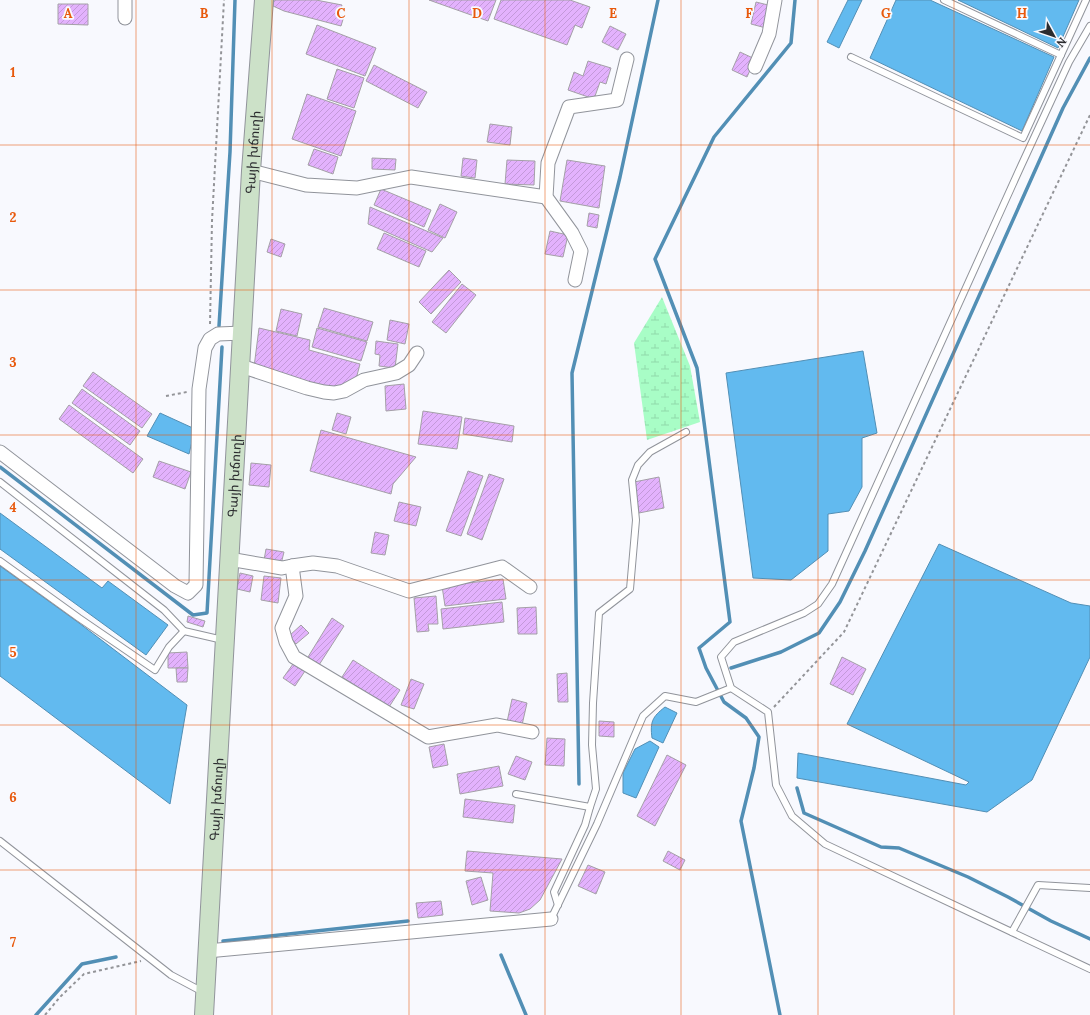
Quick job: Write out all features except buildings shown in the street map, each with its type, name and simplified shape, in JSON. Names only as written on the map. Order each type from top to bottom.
[{"type":"main road","name":"Գայի խճուղի","points":[[204,1015],[204,992],[226,641],[229,559],[251,171],[264,0]]},
{"type":"street","points":[[125,0],[125,18]]},
{"type":"street","points":[[755,67],[769,34],[774,0]]},
{"type":"street","points":[[575,280],[581,251],[572,233],[546,197],[548,163],[569,107],[617,100],[627,59]]},
{"type":"street","points":[[251,171],[306,185],[357,188],[411,177],[546,197]]},
{"type":"street","points":[[0,452],[169,582],[188,593],[196,585],[199,389],[206,348],[210,339],[218,334],[243,333]]},
{"type":"street","points":[[241,366],[307,388],[334,393],[344,391],[364,380],[396,373],[409,365],[417,353]]},
{"type":"street","points":[[229,559],[282,568],[313,563],[336,566],[409,591],[502,567],[530,587]]},
{"type":"street","points":[[292,566],[296,596],[282,628],[286,642],[294,657],[428,736],[497,726],[532,732]]},
{"type":"street","points":[[207,951],[551,919]]},
{"type":"lane","points":[[944,0],[1061,55]]},
{"type":"lane","points":[[851,57],[1023,138],[1086,0]]},
{"type":"lane","points":[[1090,26],[1069,62],[832,584],[818,604],[804,613],[734,642],[721,657],[729,689],[768,712],[776,785],[792,816],[825,844],[1090,969]]},
{"type":"lane","points":[[558,905],[554,892],[585,825],[596,789],[592,745],[593,703],[599,613],[630,589],[636,520],[632,494],[632,480],[638,465],[650,452],[686,432]]},
{"type":"lane","points":[[0,482],[164,610],[184,631],[226,641]]},
{"type":"lane","points":[[0,561],[154,670],[169,646],[184,631]]},
{"type":"lane","points":[[551,919],[597,824],[643,716],[665,696],[696,702],[729,689]]},
{"type":"lane","points":[[516,794],[590,807]]},
{"type":"lane","points":[[0,841],[171,975],[204,992]]},
{"type":"lane","points":[[1012,932],[1038,885],[1090,888]]},
{"type":"path","points":[[210,339],[212,221],[224,0]]},
{"type":"path","points":[[768,712],[844,632],[1090,115]]},
{"type":"path","points":[[166,396],[199,389]]},
{"type":"path","points":[[45,1015],[60,997],[84,974],[151,958]]},
{"type":"green space","points":[[662,297],[690,366],[700,422],[647,440],[634,343]]},
{"type":"water","points":[[848,0],[862,0],[839,48],[827,42]]},
{"type":"water","points":[[896,0],[930,0],[1054,57],[1022,131],[870,58]]},
{"type":"water","points":[[958,0],[1079,0],[1058,48]]},
{"type":"water","points":[[863,351],[877,433],[862,438],[862,487],[849,511],[828,514],[828,551],[791,580],[753,578],[726,373]]},
{"type":"water","points":[[160,413],[195,429],[189,454],[147,436]]},
{"type":"water","points":[[0,513],[102,588],[108,581],[168,625],[146,655],[0,549]]},
{"type":"water","points":[[939,544],[1071,603],[1090,606],[1090,657],[1032,780],[987,812],[797,778],[798,753],[966,785],[969,782],[847,724]]},
{"type":"water","points":[[0,566],[79,623],[187,705],[170,804],[0,676]]},
{"type":"water","points":[[665,707],[677,713],[663,743],[652,738],[651,728],[653,720],[657,714]]},
{"type":"water","points":[[650,741],[659,747],[636,798],[623,793],[623,773],[635,749]]},
{"type":"waterway","points":[[219,326],[230,152],[235,0]]},
{"type":"waterway","points":[[579,784],[572,373],[620,177],[658,0]]},
{"type":"waterway","points":[[780,1015],[741,821],[754,768],[759,737],[746,718],[724,702],[706,668],[699,648],[730,622],[697,368],[655,259],[714,137],[791,43],[795,0]]},
{"type":"waterway","points":[[731,668],[781,652],[819,633],[840,602],[865,551],[1063,108],[1090,58]]},
{"type":"waterway","points":[[0,467],[193,615],[207,613],[222,347]]},
{"type":"waterway","points":[[797,788],[804,813],[881,847],[899,848],[968,877],[1051,921],[1090,939]]},
{"type":"waterway","points":[[223,941],[408,921]]},
{"type":"waterway","points":[[501,955],[526,1015]]},
{"type":"waterway","points":[[36,1015],[82,964],[116,957]]}]
